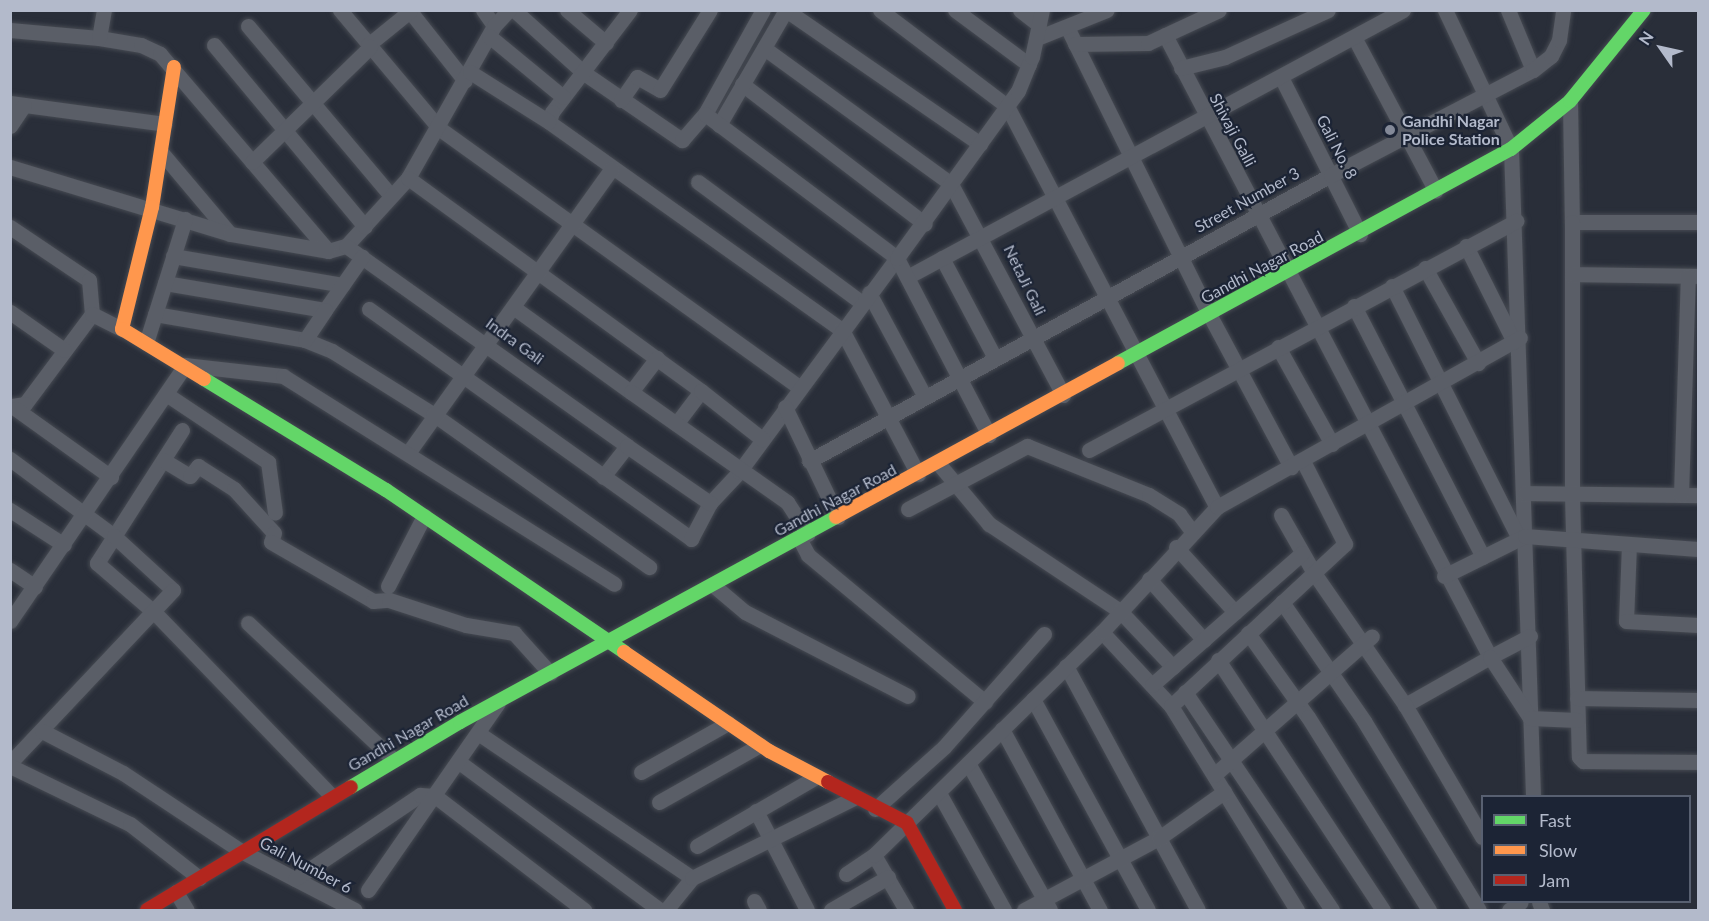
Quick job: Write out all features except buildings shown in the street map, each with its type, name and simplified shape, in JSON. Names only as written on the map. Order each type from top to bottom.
[{"type":"street","points":[[99,38],[104,10]]},
{"type":"street","points":[[340,10],[440,129],[800,388]]},
{"type":"street","points":[[483,10],[492,31],[563,97]]},
{"type":"street","points":[[10,167],[152,207],[230,234],[338,249],[365,227],[408,178],[440,129],[492,31],[509,10]]},
{"type":"street","points":[[514,10],[584,73],[682,140],[705,114],[763,10]]},
{"type":"street","points":[[567,10],[606,43]]},
{"type":"street","points":[[621,100],[637,77],[660,90],[710,10]]},
{"type":"street","points":[[719,125],[786,10],[980,144]]},
{"type":"street","points":[[880,10],[1007,106],[1139,354],[1217,507]]},
{"type":"street","points":[[955,10],[1029,65]]},
{"type":"street","points":[[1020,10],[1039,24],[1067,27],[1107,10]]},
{"type":"street","points":[[1075,44],[1148,43],[1220,10]]},
{"type":"street","points":[[1181,68],[1225,57],[1328,10]]},
{"type":"street","points":[[909,276],[983,235],[1057,200],[1403,10]]},
{"type":"street","points":[[1445,10],[1483,96],[1510,149],[1516,221],[1517,340],[1525,493],[1522,537],[1530,636],[1533,795]]},
{"type":"street","points":[[1508,10],[1533,70]]},
{"type":"street","name":"Street Number 3","points":[[809,461],[1108,295],[1408,133],[1533,70],[1551,56],[1559,40],[1563,10]]},
{"type":"street","name":"Gandhi Nagar Road","points":[[147,910],[332,796],[499,700],[1139,354],[1510,149],[1543,127],[1570,101],[1644,10]]},
{"type":"street","points":[[252,162],[369,46],[409,11],[467,77],[549,122],[842,330],[918,474]]},
{"type":"street","points":[[549,122],[563,97],[584,73],[628,11]]},
{"type":"street","points":[[369,309],[691,539],[710,503],[739,472],[866,298],[925,224],[1007,106],[1029,65],[1039,24]]},
{"type":"street","points":[[248,26],[311,104],[391,196]]},
{"type":"street","points":[[1067,27],[1238,369],[1346,541],[1171,706]]},
{"type":"street","points":[[10,30],[99,38],[150,49],[174,67],[252,162],[338,249]]},
{"type":"street","name":"Shivaji Galli","points":[[1165,35],[1444,576],[1490,657],[1530,718]]},
{"type":"street","points":[[1354,37],[1408,133],[1436,191]]},
{"type":"street","points":[[214,45],[365,227]]},
{"type":"street","points":[[764,48],[951,184]]},
{"type":"street","points":[[122,329],[152,207],[174,67]]},
{"type":"street","name":"Gali No. 8","points":[[1281,77],[1359,234]]},
{"type":"street","points":[[742,84],[925,224]]},
{"type":"street","points":[[1570,101],[1572,495],[1577,720],[1583,761],[1698,762]]},
{"type":"street","points":[[10,126],[17,104],[165,124]]},
{"type":"street","points":[[705,114],[897,258],[909,276],[989,435]]},
{"type":"street","points":[[161,152],[230,234]]},
{"type":"street","points":[[408,453],[460,374],[541,272],[612,168]]},
{"type":"street","points":[[408,178],[541,272],[762,439]]},
{"type":"street","points":[[698,182],[866,298],[925,397]]},
{"type":"street","name":"NetaJi Gali","points":[[951,184],[983,235],[1063,395]]},
{"type":"street","points":[[146,343],[185,219]]},
{"type":"street","points":[[1089,450],[1516,221]]},
{"type":"street","points":[[1572,222],[1698,222]]},
{"type":"street","points":[[10,227],[89,280],[92,314],[25,405],[13,407]]},
{"type":"street","points":[[1466,246],[1517,340]]},
{"type":"street","name":"Indra Gali","points":[[338,249],[362,257],[486,341],[627,446],[710,503]]},
{"type":"street","points":[[173,256],[343,285]]},
{"type":"street","points":[[305,340],[362,257]]},
{"type":"street","points":[[942,258],[995,358]]},
{"type":"street","points":[[1425,268],[1478,363]]},
{"type":"street","points":[[1572,274],[1693,276],[1681,495]]},
{"type":"street","points":[[165,283],[325,310]]},
{"type":"street","points":[[1392,286],[1522,537]]},
{"type":"street","points":[[1354,306],[1483,557]]},
{"type":"street","points":[[513,308],[676,424],[739,472],[787,502],[803,536],[808,555],[985,702]]},
{"type":"street","points":[[10,312],[64,350]]},
{"type":"street","points":[[92,314],[184,365],[424,516],[611,640],[760,745],[874,809],[907,824],[955,910]]},
{"type":"street","points":[[155,314],[305,340],[332,351],[433,414],[650,567]]},
{"type":"street","points":[[846,874],[874,855],[907,824],[1102,632],[1191,530],[1217,507],[1365,424],[1442,384],[1517,340]]},
{"type":"street","points":[[1278,347],[1332,444]]},
{"type":"street","points":[[631,392],[657,358]]},
{"type":"street","points":[[10,621],[86,514],[184,365]]},
{"type":"street","points":[[184,365],[283,376],[614,584]]},
{"type":"street","points":[[676,424],[701,391]]},
{"type":"street","points":[[166,394],[268,462],[275,513]]},
{"type":"street","points":[[13,407],[111,477]]},
{"type":"street","points":[[785,408],[838,517]]},
{"type":"street","points":[[182,430],[98,563],[155,613],[332,796]]},
{"type":"street","points":[[603,477],[627,446]]},
{"type":"street","points":[[908,509],[1027,446],[1149,495],[1179,514],[1191,530]]},
{"type":"street","points":[[10,459],[114,536],[173,590],[155,613],[10,764],[130,824],[199,878]]},
{"type":"street","points":[[163,460],[190,476],[198,466],[234,489],[274,533],[272,542],[373,601],[389,600],[466,625],[514,633],[550,673]]},
{"type":"street","points":[[938,463],[954,484],[1004,536],[1120,611],[1173,667]]},
{"type":"street","points":[[1525,493],[1698,495]]},
{"type":"street","points":[[10,510],[64,545]]},
{"type":"street","points":[[1281,515],[1314,573],[1367,640],[1481,835]]},
{"type":"street","points":[[388,586],[424,516]]},
{"type":"street","points":[[1444,576],[1522,537],[1698,549]]},
{"type":"street","points":[[1629,544],[1626,621],[1698,626]]},
{"type":"street","points":[[1176,547],[1235,612]]},
{"type":"street","points":[[1152,685],[1302,553]]},
{"type":"street","points":[[10,570],[35,587]]},
{"type":"street","points":[[1149,579],[1204,640]]},
{"type":"street","points":[[713,585],[745,612],[908,696]]},
{"type":"street","points":[[1282,602],[1330,673],[1479,910]]},
{"type":"street","points":[[248,623],[394,760]]},
{"type":"street","points":[[1102,632],[1171,706],[1297,910]]},
{"type":"street","points":[[1248,633],[1298,702],[1429,910]]},
{"type":"street","points":[[874,809],[944,747],[1044,634]]},
{"type":"street","points":[[1405,705],[1530,636]]},
{"type":"street","points":[[1214,775],[1367,640]]},
{"type":"street","points":[[1218,660],[1267,730],[1383,910]]},
{"type":"street","points":[[1066,666],[1198,910]]},
{"type":"street","points":[[1185,692],[1233,759],[1332,910]]},
{"type":"street","points":[[1577,698],[1698,700]]},
{"type":"street","points":[[1033,699],[1148,910]]},
{"type":"street","points":[[368,890],[459,762],[499,700]]},
{"type":"street","points":[[1530,718],[1577,720]]},
{"type":"street","points":[[641,771],[728,723]]},
{"type":"street","points":[[1002,729],[1100,910]]},
{"type":"street","name":"Gali Number 6","points":[[42,731],[123,773],[241,851],[355,910]]},
{"type":"street","points":[[478,733],[692,878]]},
{"type":"street","points":[[659,802],[760,745]]},
{"type":"street","points":[[459,762],[660,910]]},
{"type":"street","points":[[968,764],[1047,905]]},
{"type":"street","points":[[697,846],[816,777]]},
{"type":"street","points":[[1024,910],[1047,905],[1084,879],[1159,838],[1224,792]]},
{"type":"street","points":[[939,793],[1004,910]]},
{"type":"street","points":[[295,879],[420,795],[435,796],[584,910]]},
{"type":"street","points":[[666,910],[692,878],[854,798]]},
{"type":"street","points":[[756,811],[807,910]]},
{"type":"street","points":[[874,855],[906,910]]},
{"type":"street","points":[[831,910],[888,877]]},
{"type":"street","points":[[176,892],[188,910]]},
{"type":"traffic: fast","points":[[1118,363],[1511,149],[1570,101],[1644,10]]},
{"type":"traffic: fast","points":[[204,379],[386,490],[624,652]]},
{"type":"traffic: fast","points":[[351,787],[460,722],[836,517]]},
{"type":"traffic: slow","points":[[174,67],[152,207],[122,329],[204,379]]},
{"type":"traffic: slow","points":[[836,517],[1118,363]]},
{"type":"traffic: slow","points":[[624,652],[769,751],[828,782]]},
{"type":"traffic: jam","points":[[828,782],[907,823],[955,910]]},
{"type":"traffic: jam","points":[[147,910],[351,787]]},
{"type":"place","name":"Gandhi Nagar Police Station","points":[[1390,130]]}]
